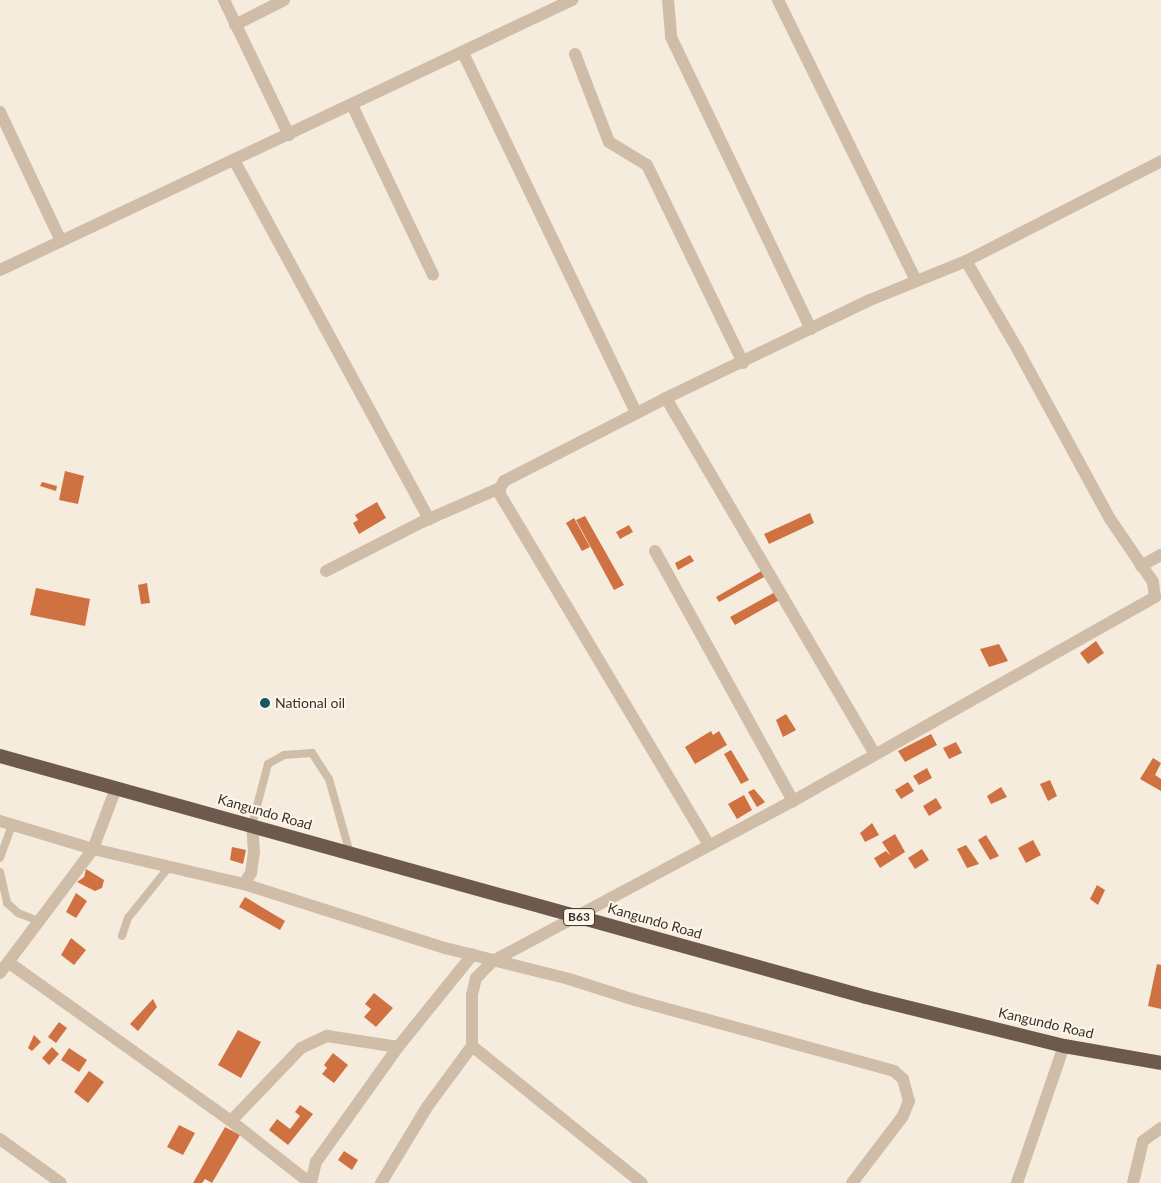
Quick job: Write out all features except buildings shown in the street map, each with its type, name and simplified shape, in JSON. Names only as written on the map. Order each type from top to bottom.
[{"type":"highway","name":"Kangundo Road","points":[[0,756],[866,997],[1064,1046],[1161,1063]]},
{"type":"street","points":[[224,0],[289,135]]},
{"type":"street","points":[[235,25],[284,0]]},
{"type":"street","points":[[0,270],[464,53],[572,0]]},
{"type":"street","points":[[668,0],[671,37],[811,329]]},
{"type":"street","points":[[778,0],[916,281]]},
{"type":"street","points":[[464,53],[636,413]]},
{"type":"street","points":[[575,54],[609,142],[647,165],[743,363]]},
{"type":"street","points":[[352,105],[433,274]]},
{"type":"street","points":[[0,112],[61,241]]},
{"type":"street","points":[[234,160],[429,519]]},
{"type":"street","points":[[709,845],[500,494],[500,488],[504,481],[666,398],[916,281],[966,261],[1161,161]]},
{"type":"street","points":[[381,1183],[427,1107],[472,1046],[472,995],[476,978],[493,960],[793,801],[1151,602],[1158,593],[1110,519],[1018,350],[966,261]]},
{"type":"street","points":[[666,398],[875,754]]},
{"type":"street","points":[[326,571],[429,519],[500,488]]},
{"type":"street","points":[[655,551],[793,801]]},
{"type":"street","points":[[1141,566],[1161,555]]},
{"type":"street","points":[[0,973],[93,849],[116,788]]},
{"type":"street","points":[[6,823],[93,849],[244,884],[445,948],[569,978],[635,1000],[894,1072],[903,1079],[909,1101],[902,1116],[852,1183]]},
{"type":"street","points":[[244,884],[251,873],[254,852],[252,825]]},
{"type":"street","points":[[8,962],[231,1121],[310,1183],[316,1162],[398,1047],[473,954]]},
{"type":"street","points":[[231,1121],[301,1048],[327,1036],[398,1047]]},
{"type":"street","points":[[472,1046],[642,1183]]},
{"type":"street","points":[[1017,1183],[1064,1046]]},
{"type":"street","points":[[1133,1183],[1143,1140],[1161,1128]]},
{"type":"street","points":[[0,1139],[61,1183]]},
{"type":"lane","points":[[252,825],[268,764],[284,755],[312,753],[329,779],[350,853]]},
{"type":"lane","points":[[0,858],[6,823]]},
{"type":"lane","points":[[122,936],[128,918],[169,866]]},
{"type":"lane","points":[[0,872],[7,903],[18,913],[39,921]]},
{"type":"place","name":"National oil","points":[[265,703]]}]
